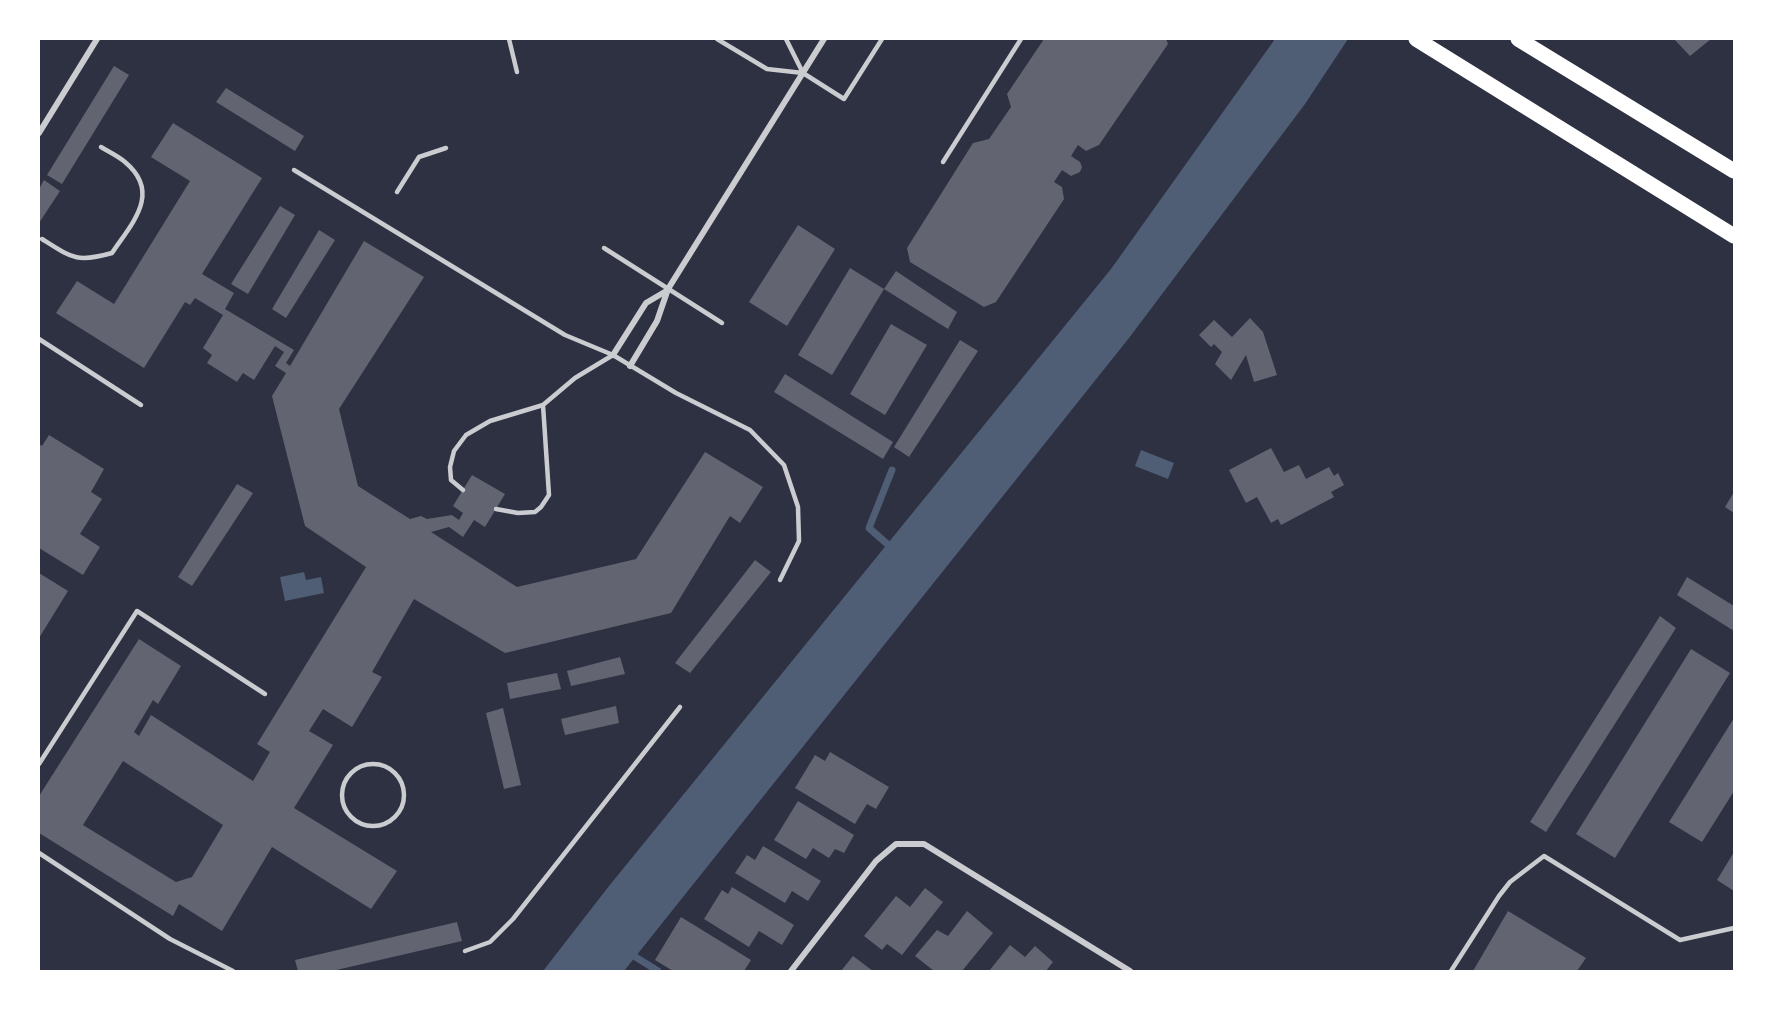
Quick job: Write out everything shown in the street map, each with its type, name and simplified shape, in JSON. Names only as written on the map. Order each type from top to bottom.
[{"type":"main road","points":[[1416,39],[1734,236]]},
{"type":"main road","points":[[1518,39],[1734,171]]},
{"type":"street","points":[[39,133],[97,39]]},
{"type":"street","points":[[630,366],[657,321],[668,289],[824,39]]},
{"type":"street","points":[[613,355],[646,303],[668,289]]},
{"type":"street","points":[[791,971],[876,861],[896,844],[924,844],[1130,971]]},
{"type":"lane","points":[[509,39],[517,72]]},
{"type":"lane","points":[[717,39],[767,69],[802,73],[844,99],[882,39]]},
{"type":"lane","points":[[786,39],[802,73]]},
{"type":"lane","points":[[943,162],[1021,39]]},
{"type":"lane","points":[[42,239],[68,255],[89,260],[112,253],[142,206],[142,182],[126,163],[101,147]]},
{"type":"lane","points":[[397,192],[419,157],[446,148]]},
{"type":"lane","points":[[294,170],[565,335],[613,355],[676,393],[750,430],[784,465],[798,507],[799,541],[780,580]]},
{"type":"lane","points":[[604,248],[722,323]]},
{"type":"lane","points":[[39,339],[141,405]]},
{"type":"lane","points":[[463,490],[452,480],[450,467],[454,451],[466,435],[490,421],[543,405],[575,378],[613,355]]},
{"type":"lane","points":[[496,509],[518,513],[535,512],[549,495],[543,405]]},
{"type":"lane","points":[[39,764],[137,611],[265,694]]},
{"type":"lane","points":[[465,951],[490,942],[513,919],[680,707]]},
{"type":"lane","points":[[375,764],[385,767],[401,782],[403,802],[398,813],[383,824],[374,826],[355,821],[343,806],[343,786],[347,777],[364,765],[375,764]]},
{"type":"lane","points":[[39,853],[170,939],[232,971]]},
{"type":"lane","points":[[1451,971],[1510,882],[1544,856],[1680,940],[1734,928]]},
{"type":"water","points":[[1275,39],[1348,39],[1305,104],[1129,338],[624,971],[543,971],[609,886],[1111,269]]},
{"type":"water","points":[[1141,450],[1174,463],[1168,479],[1135,466]]},
{"type":"water","points":[[304,572],[306,580],[321,577],[324,593],[285,601],[280,577]]},
{"type":"building","points":[[1044,39],[1166,39],[1168,44],[1099,145],[1086,151],[1078,145],[1071,156],[1080,162],[1082,167],[1080,172],[1071,176],[1062,170],[1054,182],[1062,187],[1064,199],[996,302],[984,307],[910,262],[907,248],[973,143],[989,139],[1011,107],[1007,94]]},
{"type":"building","points":[[1674,39],[1711,39],[1690,56]]},
{"type":"building","points":[[114,66],[129,75],[62,184],[47,175]]},
{"type":"building","points":[[226,88],[304,136],[295,151],[216,102]]},
{"type":"building","points":[[173,123],[262,178],[202,274],[234,293],[225,309],[294,350],[286,363],[290,366],[364,241],[424,277],[339,409],[358,486],[410,519],[421,516],[427,519],[452,515],[459,520],[463,513],[453,506],[472,475],[505,494],[485,527],[474,520],[463,537],[449,527],[431,532],[517,587],[636,559],[705,452],[763,487],[740,523],[730,516],[671,613],[505,653],[414,599],[372,672],[382,677],[352,727],[323,709],[309,731],[333,745],[294,808],[397,871],[371,909],[272,847],[222,931],[179,904],[173,916],[39,833],[39,796],[139,639],[181,666],[158,704],[153,700],[134,732],[139,736],[151,715],[253,781],[270,752],[257,744],[366,567],[305,526],[272,396],[286,373],[275,366],[284,352],[275,346],[254,380],[243,373],[237,382],[207,363],[212,355],[203,348],[223,315],[195,298],[190,305],[185,302],[144,368],[56,313],[77,281],[114,304],[190,181],[151,157]],"holes":[[[123,761],[223,825],[192,877],[176,882],[83,825]]]},
{"type":"building","points":[[44,180],[60,191],[39,223],[39,189]]},
{"type":"building","points":[[280,206],[295,215],[248,294],[231,284]]},
{"type":"building","points":[[798,225],[835,249],[787,326],[749,302]]},
{"type":"building","points":[[319,230],[335,240],[286,318],[272,309]]},
{"type":"building","points":[[850,268],[884,289],[832,375],[798,355]]},
{"type":"building","points":[[896,271],[957,312],[948,329],[884,289]]},
{"type":"building","points":[[1250,318],[1263,332],[1277,375],[1254,382],[1246,355],[1231,380],[1215,364],[1222,352],[1214,344],[1211,347],[1199,335],[1214,320],[1232,337]]},
{"type":"building","points":[[891,324],[927,345],[885,415],[850,394]]},
{"type":"building","points":[[960,340],[978,351],[909,457],[894,447]]},
{"type":"building","points":[[785,374],[893,442],[883,459],[774,392]]},
{"type":"building","points":[[49,435],[104,469],[91,492],[102,499],[80,534],[100,547],[83,575],[39,548],[39,444],[42,446]]},
{"type":"building","points":[[1271,448],[1284,472],[1299,465],[1306,479],[1329,467],[1334,476],[1338,473],[1344,485],[1331,492],[1334,497],[1281,525],[1278,519],[1271,523],[1257,497],[1246,503],[1229,470]]},
{"type":"building","points":[[237,484],[253,493],[192,586],[178,577]]},
{"type":"building","points":[[1734,492],[1734,513],[1725,507]]},
{"type":"building","points":[[755,560],[771,572],[690,673],[675,663]]},
{"type":"building","points":[[39,573],[68,591],[39,638]]},
{"type":"building","points":[[1687,577],[1734,606],[1734,631],[1677,595]]},
{"type":"building","points":[[1660,616],[1676,628],[1546,832],[1530,822]]},
{"type":"building","points":[[1691,649],[1730,673],[1615,858],[1576,834]]},
{"type":"building","points":[[620,657],[625,674],[571,686],[567,671]]},
{"type":"building","points":[[557,673],[561,689],[510,699],[507,683]]},
{"type":"building","points":[[616,706],[619,723],[565,735],[561,719]]},
{"type":"building","points":[[503,708],[521,785],[504,789],[486,713]]},
{"type":"building","points":[[1734,718],[1734,791],[1702,842],[1669,822]]},
{"type":"building","points":[[830,752],[889,787],[876,809],[867,804],[855,824],[795,788],[815,755],[825,761]]},
{"type":"building","points":[[798,801],[854,835],[844,853],[835,849],[829,858],[813,848],[806,859],[774,840]]},
{"type":"building","points":[[763,846],[821,881],[808,901],[792,891],[785,903],[735,873],[747,855],[755,860]]},
{"type":"building","points":[[1734,852],[1734,891],[1717,880]]},
{"type":"building","points":[[732,887],[794,925],[782,945],[759,931],[749,947],[704,919],[722,890],[728,894]]},
{"type":"building","points":[[925,888],[943,902],[902,955],[887,944],[882,950],[864,936],[896,896],[910,907]]},
{"type":"building","points":[[967,911],[993,933],[962,971],[934,971],[915,956],[937,930],[948,936]]},
{"type":"building","points":[[1508,911],[1586,958],[1577,971],[1473,971]]},
{"type":"building","points":[[681,917],[751,960],[744,971],[673,971],[655,960]]},
{"type":"building","points":[[457,922],[462,941],[332,971],[298,971],[295,960]]},
{"type":"building","points":[[1010,945],[1025,957],[1035,946],[1053,962],[1046,971],[989,971]]},
{"type":"building","points":[[853,956],[873,971],[841,971]]},
{"type":"waterway","points":[[892,470],[869,528],[893,549]]},
{"type":"waterway","points":[[629,953],[658,971]]}]
